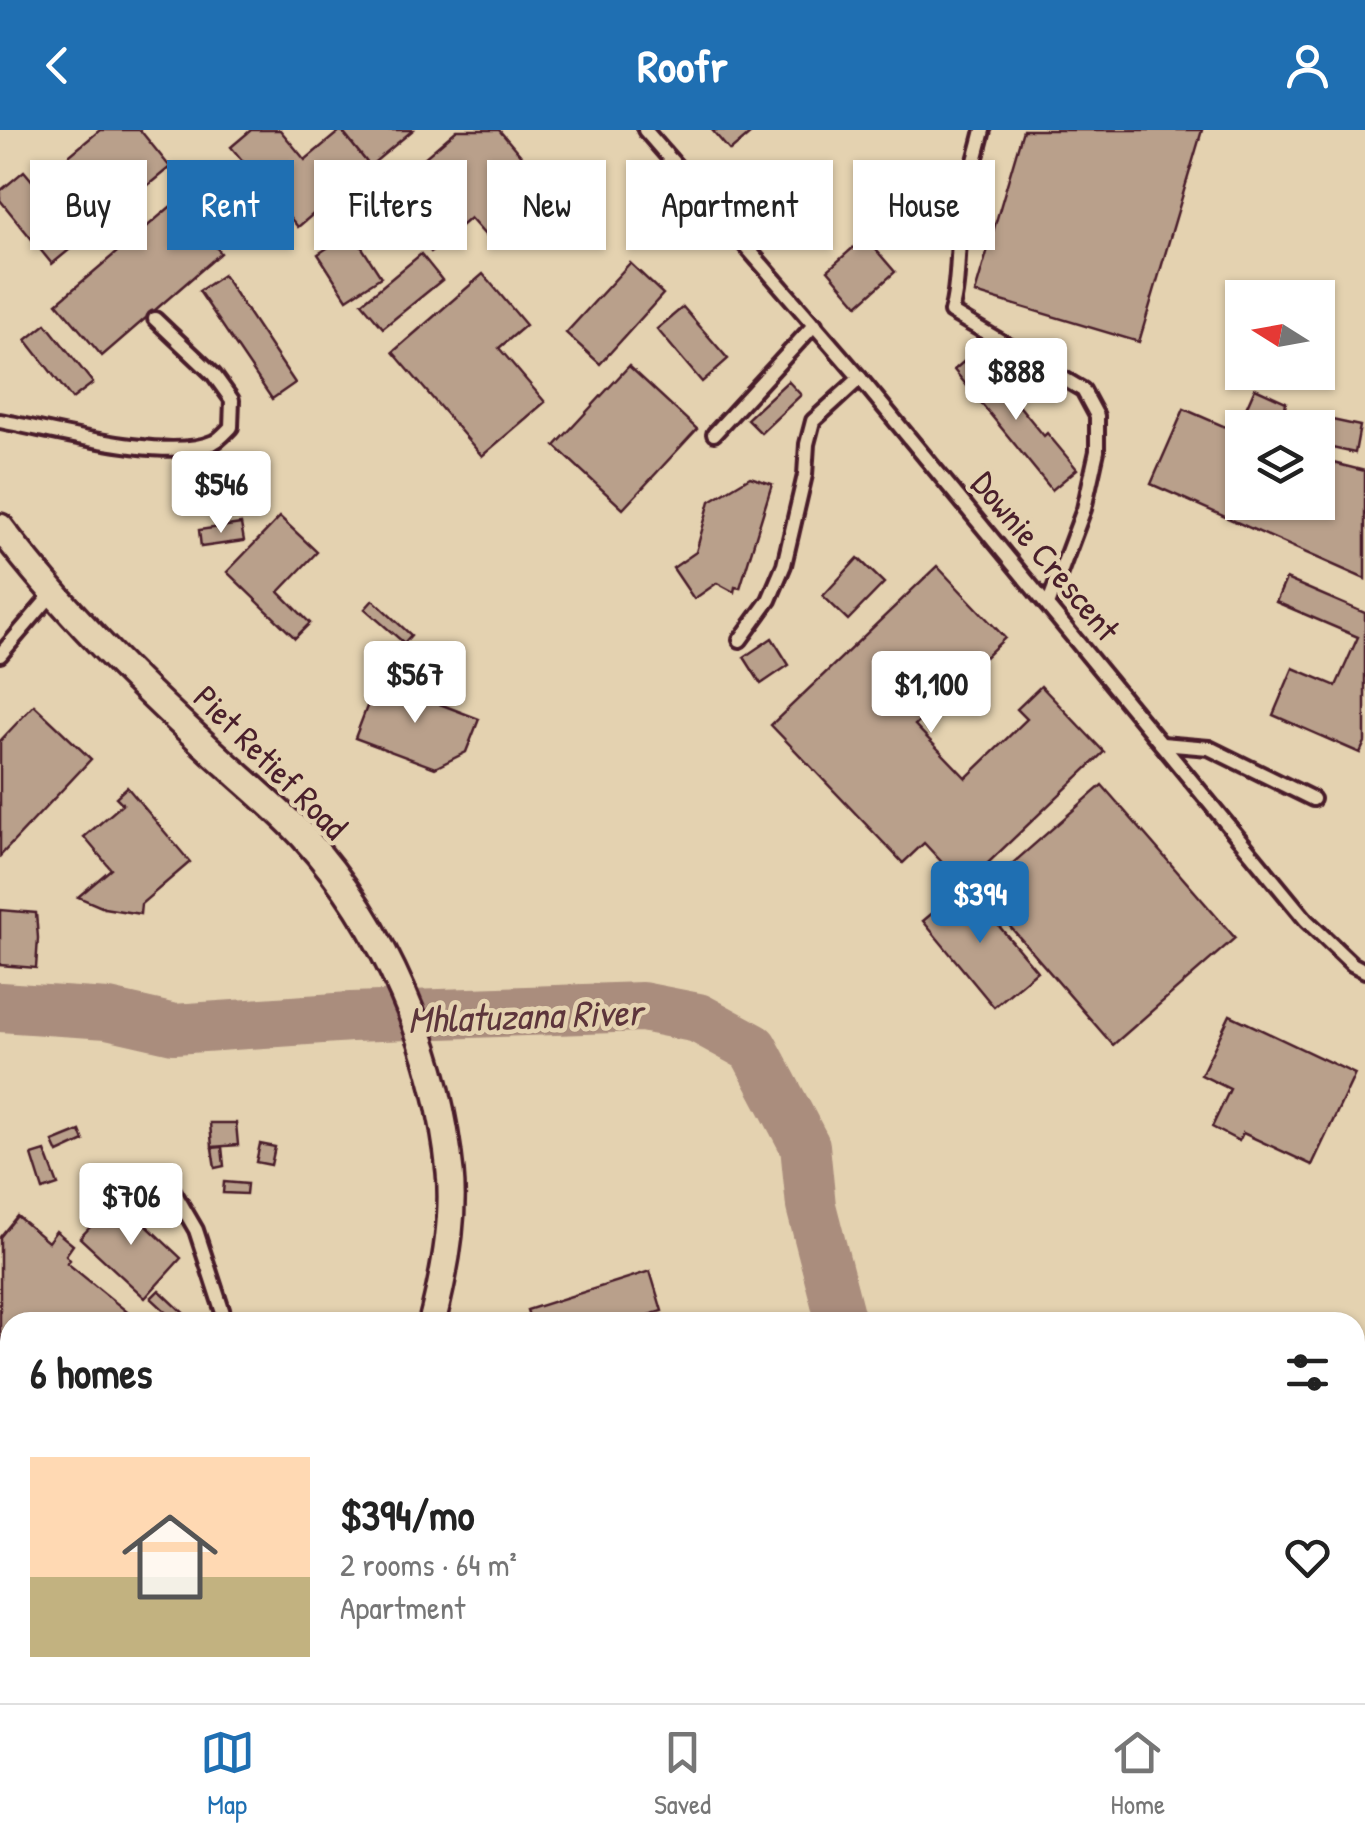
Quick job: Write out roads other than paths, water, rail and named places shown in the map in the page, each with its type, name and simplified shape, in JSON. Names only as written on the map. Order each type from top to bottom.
[{"type":"street","name":"Piet Retief Road","points":[[0,527],[53,593],[203,744],[303,836],[346,893],[390,964],[429,1068],[450,1173],[446,1254],[434,1312]]},
{"type":"lane","name":"Downie Crescent","points":[[645,130],[815,324],[1306,920],[1352,964],[1365,970]]},
{"type":"lane","points":[[984,130],[962,217],[951,312],[1083,390],[1097,416],[1097,451],[1084,509],[1048,604]]},
{"type":"lane","points":[[0,422],[154,448],[187,448],[216,441],[232,426],[232,400],[214,375],[155,319]]},
{"type":"lane","points":[[714,434],[815,324]]},
{"type":"lane","points":[[740,640],[770,600],[784,565],[813,421],[860,378]]},
{"type":"lane","points":[[0,655],[53,593]]},
{"type":"lane","points":[[1162,744],[1208,748],[1313,799]]},
{"type":"lane","points":[[164,1174],[196,1230],[223,1312]]},
{"type":"waterway","name":"Mhlatuzana River","points":[[0,1007],[108,1014],[174,1029],[351,1017],[642,1007],[698,1018],[753,1048],[805,1146],[811,1206],[838,1312]]}]
